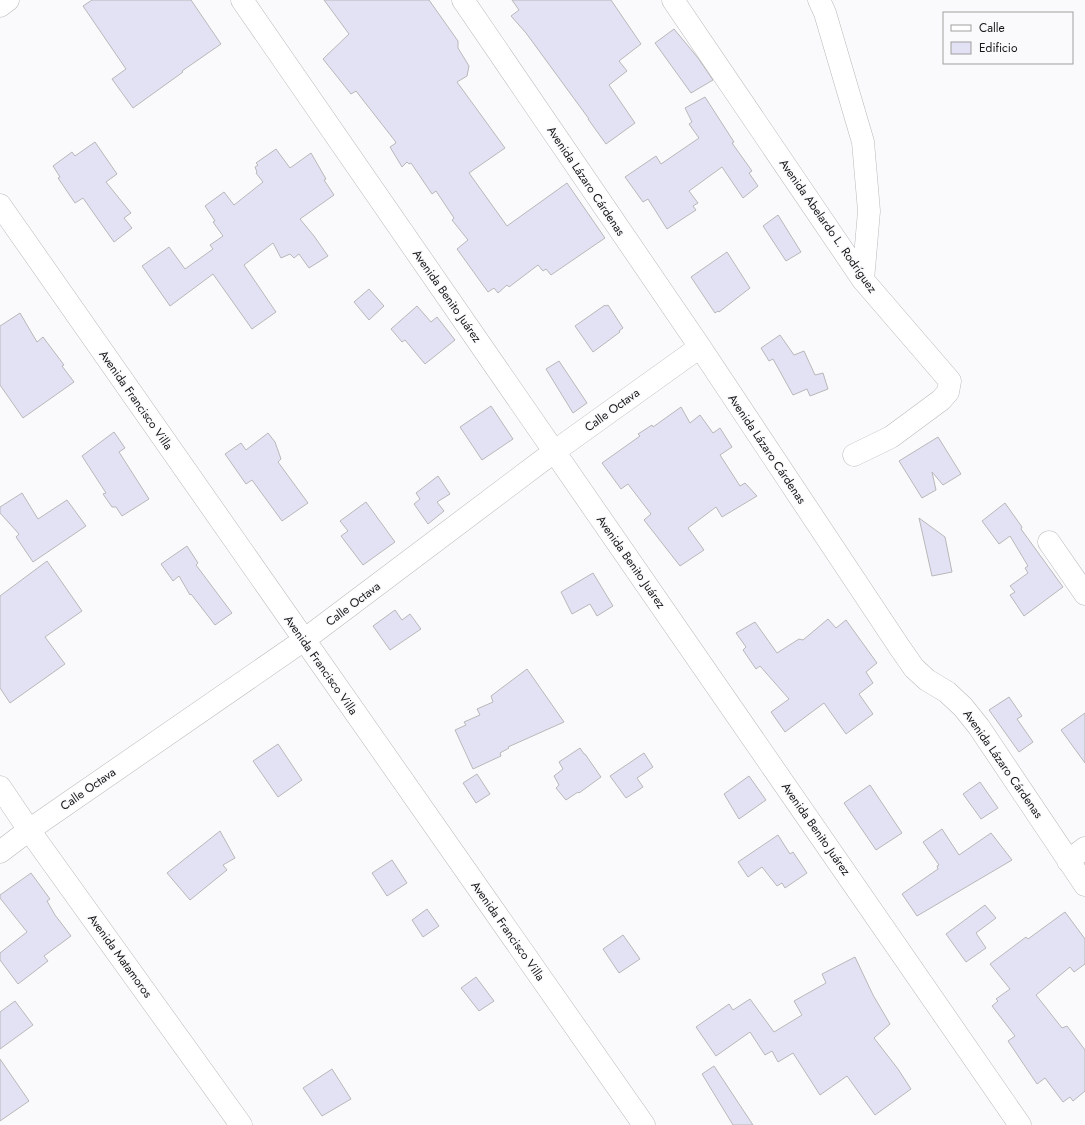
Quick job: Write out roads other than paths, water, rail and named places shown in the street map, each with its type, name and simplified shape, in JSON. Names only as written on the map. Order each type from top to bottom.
[{"type":"street","points":[[0,6],[8,0]]},
{"type":"street","name":"Avenida Benito Juárez","points":[[242,0],[1020,1125]]},
{"type":"street","name":"Avenida Lázaro Cárdenas","points":[[463,0],[700,347],[914,668],[947,692],[963,707],[1077,854],[1085,886]]},
{"type":"street","name":"Avenida Abelardo L. Rodríguez","points":[[673,0],[863,280],[950,381],[948,392],[941,400],[890,436],[854,455]]},
{"type":"street","points":[[819,0],[825,13],[863,142],[869,211],[863,280]]},
{"type":"street","name":"Avenida Francisco Villa","points":[[0,205],[644,1125]]},
{"type":"street","name":"Calle Octava","points":[[0,852],[29,830],[304,640],[555,451],[700,347]]},
{"type":"street","points":[[1049,542],[1085,594]]},
{"type":"street","name":"Avenida Matamoros","points":[[0,787],[29,830],[241,1125]]}]
